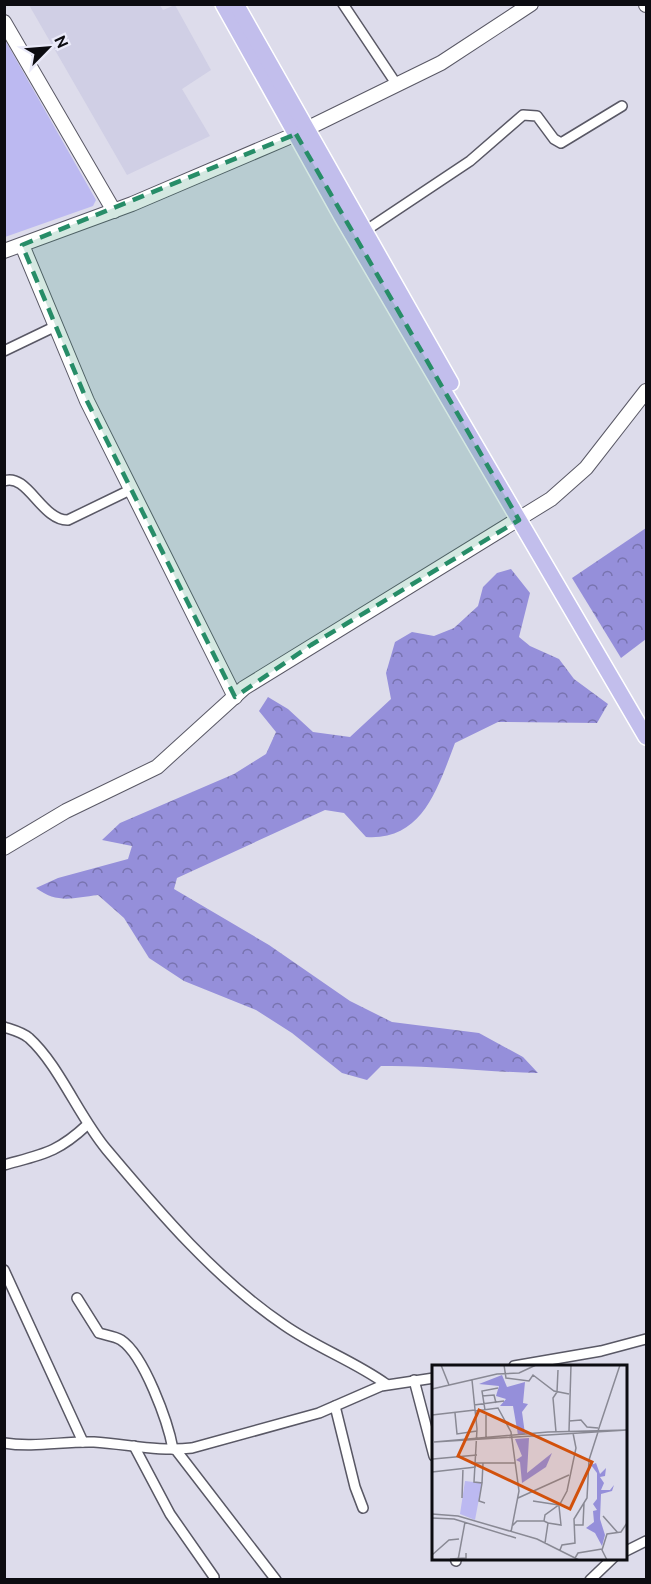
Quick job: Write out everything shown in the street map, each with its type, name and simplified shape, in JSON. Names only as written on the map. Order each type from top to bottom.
[{"type":"main road","points":[[223,4],[365,231],[646,737]]},
{"type":"main road","points":[[236,4],[301,131],[523,518],[646,720]]},
{"type":"street","points":[[343,4],[397,85]]},
{"type":"street","points":[[4,251],[114,211],[301,131],[450,57],[531,4]]},
{"type":"street","points":[[5,26],[114,211]]},
{"type":"street","points":[[365,231],[470,161],[523,115],[537,116],[554,139],[561,143],[622,106]]},
{"type":"street","points":[[22,245],[87,401],[235,697]]},
{"type":"street","points":[[4,351],[56,326]]},
{"type":"street","points":[[4,848],[66,811],[157,767],[235,697],[311,645],[523,518],[568,486],[586,468],[646,391]]},
{"type":"street","points":[[4,481],[11,478],[20,481],[35,500],[60,520],[68,520],[130,490]]},
{"type":"street","points":[[4,1028],[20,1032],[36,1046],[87,1125],[230,1285],[286,1326],[360,1365],[386,1384]]},
{"type":"street","points":[[4,1165],[54,1151],[67,1144],[87,1125]]},
{"type":"street","points":[[4,1270],[83,1442]]},
{"type":"street","points":[[77,1298],[99,1333],[119,1338],[136,1359],[168,1423],[174,1449],[276,1580]]},
{"type":"street","points":[[520,1365],[601,1351],[646,1339]]},
{"type":"street","points":[[4,1443],[18,1445],[83,1442],[174,1449],[292,1421],[386,1384],[432,1378]]},
{"type":"street","points":[[414,1380],[432,1448]]},
{"type":"street","points":[[335,1406],[355,1487],[363,1508]]},
{"type":"street","points":[[134,1446],[170,1514],[214,1577]]},
{"type":"street","points":[[627,1550],[646,1541]]},
{"type":"street","points":[[590,1580],[611,1560]]},
{"type":"highlighted area","points":[[296,134],[519,520],[311,645],[235,697],[87,401],[22,245]]},
{"type":"shaded area","points":[[159,4],[163,10],[175,5],[211,70],[182,89],[210,136],[127,175],[29,5]]},
{"type":"shaded area","points":[[5,40],[96,200],[93,206],[5,237]]},
{"type":"green space","points":[[646,528],[646,639],[621,658],[572,578]]},
{"type":"green space","points":[[511,569],[530,593],[519,637],[530,646],[559,659],[574,679],[608,704],[597,723],[498,722],[455,743],[442,777],[425,808],[415,821],[402,830],[385,836],[366,837],[344,813],[325,810],[177,878],[174,889],[269,945],[350,1001],[392,1022],[479,1033],[523,1057],[538,1073],[381,1066],[367,1080],[342,1073],[292,1033],[256,1010],[184,981],[149,958],[124,918],[98,895],[58,898],[36,888],[58,878],[128,859],[132,846],[102,840],[120,823],[234,774],[266,754],[276,732],[259,711],[268,697],[288,709],[313,732],[350,737],[391,699],[386,673],[395,642],[412,632],[434,636],[454,628],[478,606],[483,587],[497,573]]}]
